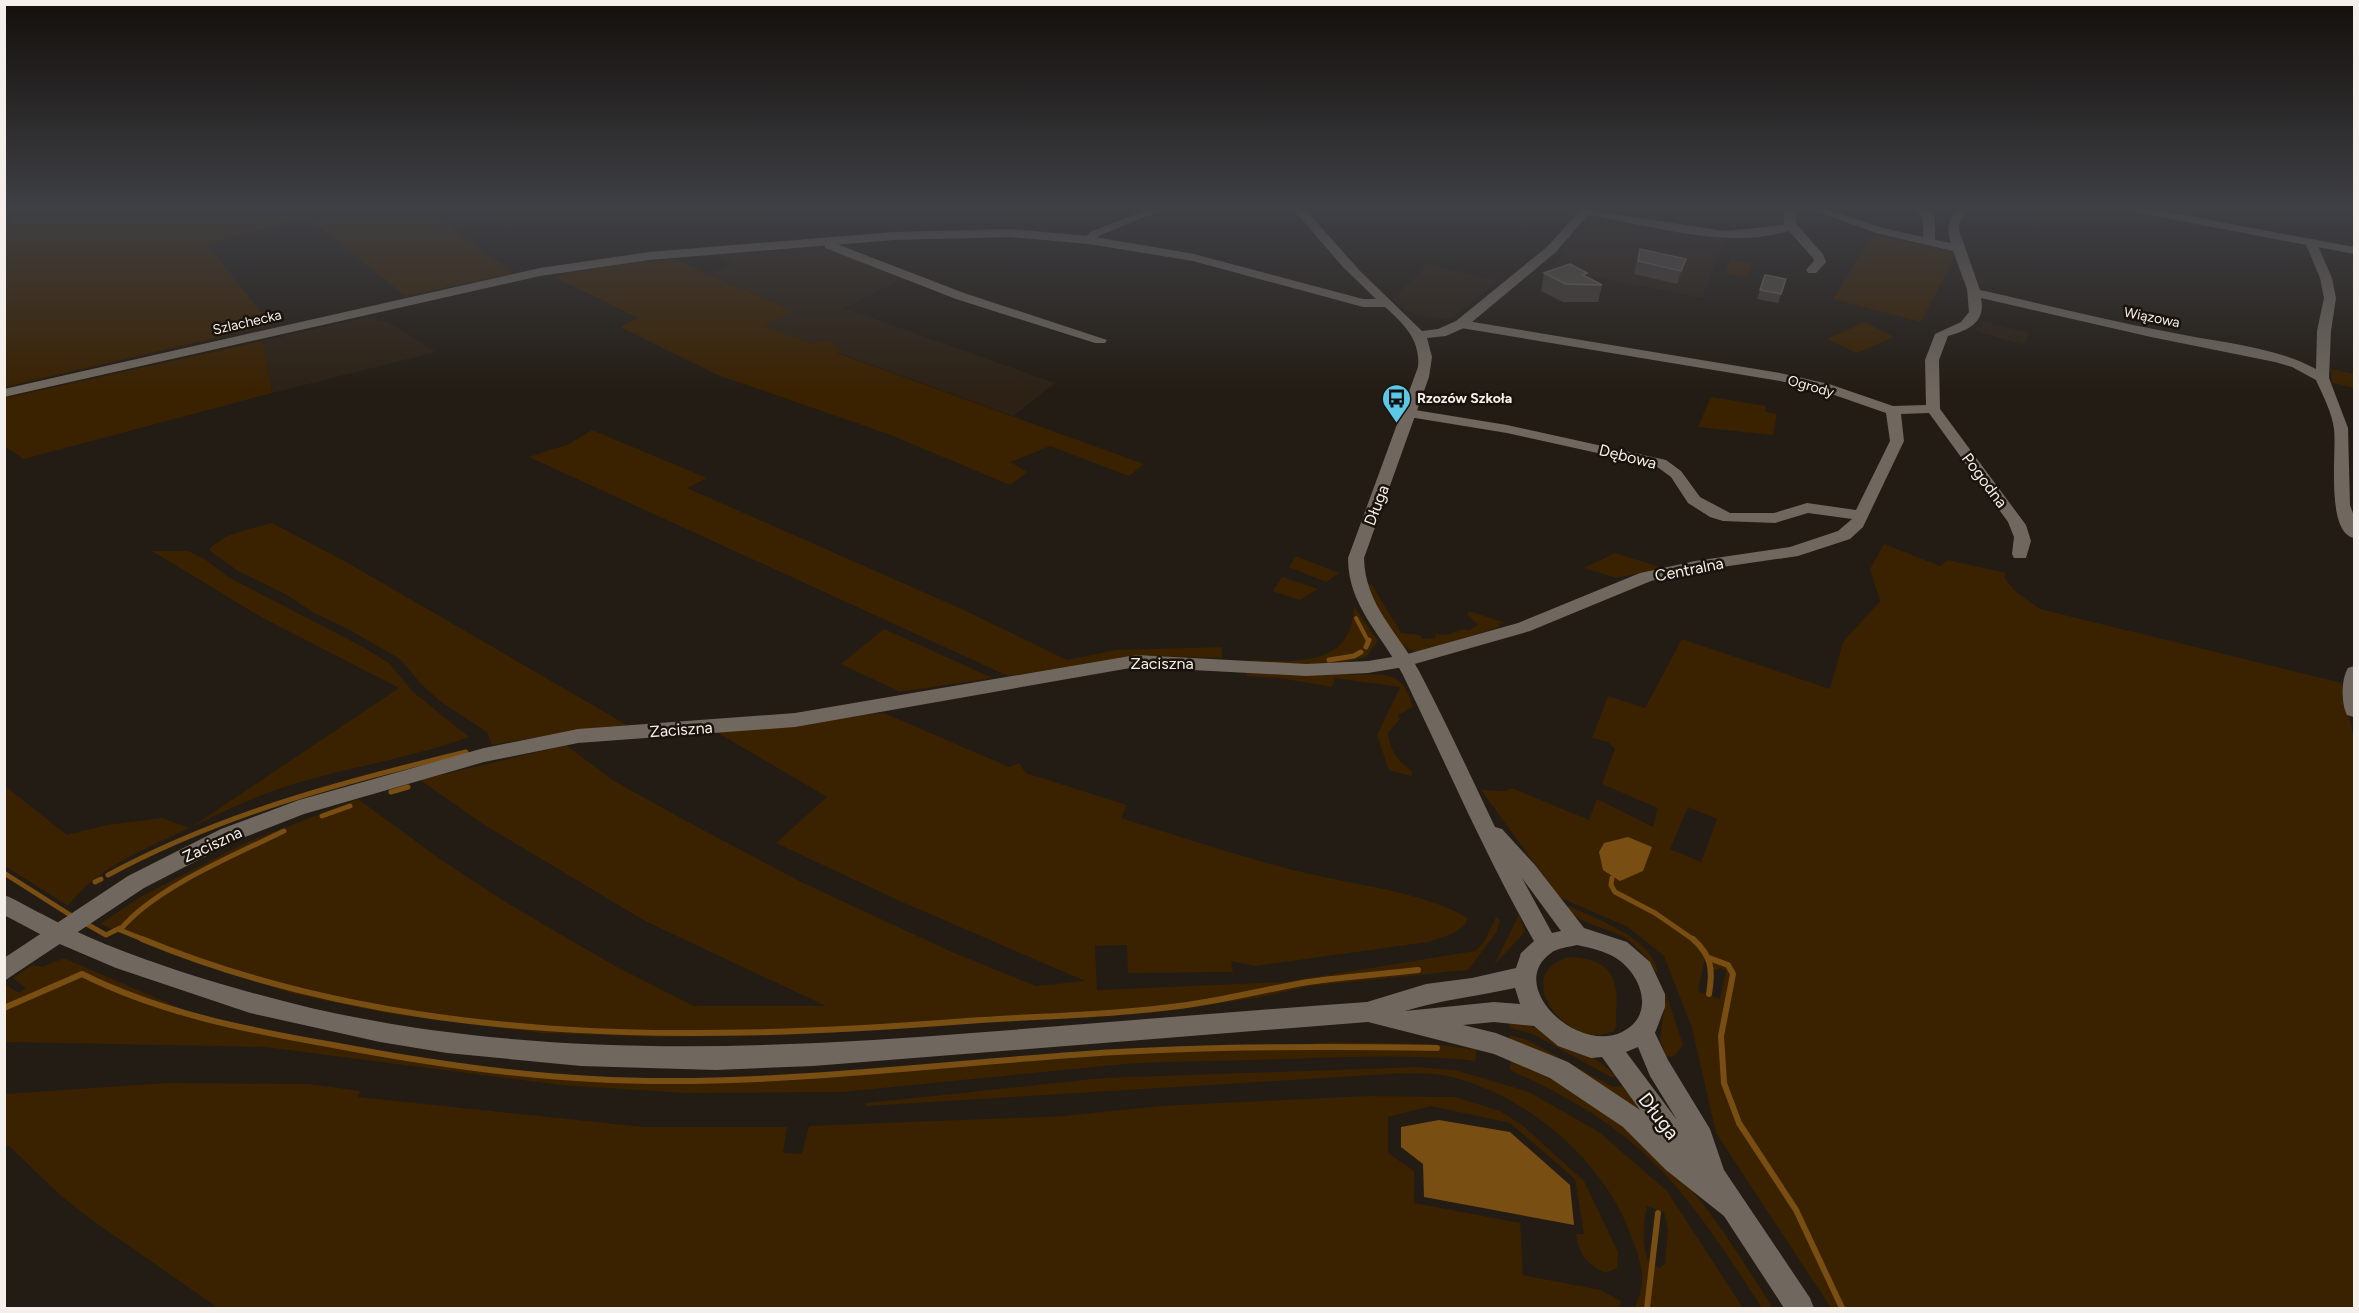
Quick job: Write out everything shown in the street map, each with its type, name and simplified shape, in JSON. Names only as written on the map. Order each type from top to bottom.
[{"type":"street","name":"Szlachecka","points":[[4,393],[506,278],[557,270]]},
{"type":"street","points":[[892,270],[942,290],[1100,340]]},
{"type":"street","name":"Szlachecka","points":[[1240,270],[1363,303],[1385,303]]},
{"type":"street","points":[[1352,270],[1418,335],[1441,333],[1461,324],[1526,270]]},
{"type":"street","points":[[1933,409],[1932,360],[1942,334],[1974,319],[1976,312],[1968,270]]},
{"type":"street","points":[[2323,270],[2330,298],[2324,331],[2322,378],[2341,428],[2342,505],[2355,533]]},
{"type":"street","name":"Wiązowa","points":[[1973,292],[2151,333],[2277,358],[2297,364],[2322,378]]},
{"type":"street","name":"Ogrody","points":[[1461,324],[1780,377],[1824,387],[1892,410],[1933,409]]},
{"type":"street","name":"Długa","points":[[1418,335],[1425,351],[1426,363],[1360,545],[1356,572],[1364,601],[1404,661],[1484,823],[1506,873],[1546,942]]},
{"type":"street","name":"Pogodna","points":[[1933,409],[2015,520],[2023,534],[2024,544],[2020,554]]},
{"type":"street","name":"Centralna","points":[[1404,661],[1524,627],[1568,611],[1646,577],[1695,566],[1792,552],[1844,535],[1857,524],[1897,441],[1896,418],[1892,410]]},
{"type":"street","name":"Dębowa","points":[[1409,413],[1507,429],[1661,463],[1676,474],[1694,500],[1716,514],[1729,518],[1775,518],[1807,508],[1861,515]]},
{"type":"street","name":"Zaciszna","points":[[11,966],[101,905],[182,858],[228,835],[299,808],[484,755],[578,736],[795,720],[1136,661],[1306,670],[1368,667],[1404,661]]},
{"type":"street","points":[[2355,672],[2352,686],[2355,710]]},
{"type":"street","name":"Długa","points":[[1484,823],[1528,871],[1576,936]]},
{"type":"street","points":[[4,904],[35,922],[95,950],[159,976],[269,1008],[394,1034],[457,1044],[629,1057],[780,1057],[1367,1012],[1425,994],[1524,976]]},
{"type":"street","points":[[1576,936],[1596,939],[1615,946],[1644,972],[1652,989],[1655,1006],[1651,1022],[1643,1033],[1628,1042],[1609,1048],[1572,1040],[1553,1030],[1538,1016],[1524,989],[1527,963],[1535,951],[1546,942],[1576,936]]},
{"type":"street","points":[[1367,1012],[1409,1020],[1496,1044],[1559,1070],[1632,1119],[1676,1161],[1732,1206]]},
{"type":"street","points":[[1409,1020],[1494,1012],[1538,1016]]},
{"type":"street","name":"Długa","points":[[1643,1033],[1659,1068],[1701,1137],[1715,1179]]},
{"type":"street","name":"Długa","points":[[1609,1048],[1676,1139],[1715,1179],[1800,1308]]},
{"type":"shaded area","points":[[5,270],[228,270],[271,325],[5,387]]},
{"type":"shaded area","points":[[373,270],[509,270],[513,273],[405,296]]},
{"type":"shaded area","points":[[586,270],[700,270],[793,310],[764,326],[814,344],[829,340],[841,350],[837,353],[1144,464],[1129,476],[1050,446],[1011,462],[1027,472],[1010,485],[888,434],[718,375],[620,327],[638,318],[553,276]]},
{"type":"shaded area","points":[[720,270],[884,270],[904,278],[844,308],[1055,383],[1013,416],[836,352],[841,350],[814,344],[763,326],[792,309],[711,274]]},
{"type":"shaded area","points":[[1422,270],[1453,270],[1497,281],[1452,319],[1411,313],[1393,300]]},
{"type":"shaded area","points":[[1562,270],[1713,270],[1702,298]]},
{"type":"shaded area","points":[[1726,270],[1750,270],[1747,278],[1725,273]]},
{"type":"shaded area","points":[[1851,270],[1948,270],[1921,322],[1833,299]]},
{"type":"shaded area","points":[[376,315],[377,321],[388,322],[436,352],[272,393],[263,341]]},
{"type":"shaded area","points":[[1981,321],[2029,333],[2024,345],[1972,330],[1982,326]]},
{"type":"shaded area","points":[[1864,322],[1894,337],[1857,353],[1827,339]]},
{"type":"shaded area","points":[[263,341],[272,393],[24,459],[5,447],[5,398]]},
{"type":"shaded area","points":[[2331,369],[2354,374],[2354,388],[2332,383]]},
{"type":"shaded area","points":[[1711,397],[1766,406],[1765,412],[1777,414],[1773,435],[1698,427]]},
{"type":"shaded area","points":[[592,430],[707,478],[687,488],[964,610],[1067,660],[1116,650],[1222,647],[1222,658],[1146,656],[1008,676],[529,457],[569,444]]},
{"type":"shaded area","points":[[272,523],[348,563],[627,725],[584,729],[492,745],[487,732],[441,702],[420,683],[400,659],[348,629],[314,613],[287,595],[238,571],[209,550],[230,535]]},
{"type":"shaded area","points":[[1884,544],[1940,566],[1948,560],[2006,573],[2004,577],[2015,591],[2040,609],[2342,683],[2354,739],[2354,1308],[1831,1308],[1716,1133],[1692,1028],[1664,956],[1628,927],[1559,897],[1481,790],[1504,791],[1512,788],[1589,820],[1597,799],[1653,827],[1658,808],[1602,784],[1615,749],[1608,742],[1592,738],[1608,696],[1645,708],[1682,639],[1830,689],[1843,642],[1880,601],[1870,569]],"holes":[[[1688,807],[1717,819],[1701,862],[1670,849]],[[1705,958],[1710,968],[1716,970],[1721,968],[1726,971],[1720,999],[1698,991]]]},
{"type":"shaded area","points":[[152,551],[188,551],[206,560],[228,577],[363,647],[389,663],[413,692],[469,737],[426,751],[278,789],[192,827],[399,688],[261,617]]},
{"type":"shaded area","points":[[1615,553],[1664,568],[1616,578],[1584,568]]},
{"type":"shaded area","points":[[1296,556],[1339,573],[1326,582],[1289,567]]},
{"type":"shaded area","points":[[1282,577],[1318,589],[1300,600],[1273,591]]},
{"type":"shaded area","points":[[1366,583],[1372,585],[1401,633],[1419,635],[1423,639],[1436,638],[1435,634],[1447,635],[1464,629],[1468,631],[1478,625],[1467,614],[1469,611],[1506,623],[1499,624],[1500,627],[1419,652],[1409,649],[1393,635],[1380,614]]},
{"type":"shaded area","points":[[1354,606],[1378,641],[1366,657],[1348,661],[1348,664],[1320,666],[1251,663],[1252,660],[1304,660],[1320,657],[1333,650],[1344,640],[1351,626]]},
{"type":"shaded area","points":[[884,629],[993,678],[900,692],[841,664]]},
{"type":"shaded area","points":[[1248,670],[1349,672],[1351,675],[1390,676],[1397,680],[1404,686],[1413,707],[1398,715],[1400,719],[1388,733],[1399,760],[1413,772],[1411,776],[1389,770],[1377,735],[1400,687],[1335,678],[1332,687],[1279,678],[1245,676]]},
{"type":"shaded area","points":[[884,713],[1009,767],[1019,763],[1026,773],[1127,805],[1121,818],[1279,866],[1430,901],[1468,918],[1457,931],[1428,942],[1255,966],[1231,961],[1233,972],[1128,973],[1127,945],[1095,946],[1097,990],[1285,982],[1475,951],[1484,942],[1496,917],[1500,920],[1497,931],[1470,968],[1466,970],[1311,986],[1261,997],[1180,1009],[793,1035],[659,1037],[541,1033],[391,1014],[294,994],[182,958],[100,924],[142,896],[245,843],[358,799],[440,859],[507,903],[615,966],[694,1006],[826,1006],[645,921],[483,824],[420,780],[566,745],[614,781],[688,822],[803,883],[952,952],[1036,986],[1085,981],[902,902],[776,843],[827,797],[715,731]]},
{"type":"shaded area","points":[[5,786],[67,835],[106,825],[162,818],[190,828],[140,851],[101,874],[68,906],[5,866]]},
{"type":"shaded area","points":[[1628,837],[1652,847],[1643,871],[1620,881],[1603,870],[1599,852],[1604,843]]},
{"type":"shaded area","points":[[1564,904],[1606,923],[1635,940],[1655,962],[1658,975],[1632,943],[1620,935],[1574,916]]},
{"type":"shaded area","points":[[1519,915],[1525,932],[1494,965]]},
{"type":"shaded area","points":[[1569,957],[1582,958],[1602,965],[1613,979],[1617,999],[1614,1031],[1597,1035],[1580,1031],[1564,1022],[1552,1009],[1544,994],[1544,979],[1551,966]]},
{"type":"shaded area","points":[[63,958],[196,1015],[403,1057],[548,1075],[671,1080],[895,1068],[1086,1051],[1246,1049],[1331,1042],[1432,1044],[1477,1050],[1475,1061],[1429,1057],[1383,1057],[1146,1063],[843,1092],[685,1093],[561,1085],[265,1047],[5,1042],[5,984],[19,993],[26,988],[13,978],[32,965],[43,967]]},
{"type":"shaded area","points":[[1666,994],[1683,1045],[1673,1057],[1666,1056],[1660,1039]]},
{"type":"shaded area","points":[[1509,1021],[1521,1023],[1566,1041],[1607,1067],[1616,1076],[1611,1077],[1533,1034],[1510,1028]]},
{"type":"shaded area","points":[[1510,1035],[1527,1040],[1613,1087],[1622,1086],[1655,1126],[1510,1041]]},
{"type":"shaded area","points":[[1511,1056],[1579,1093],[1621,1123],[1660,1156],[1704,1206],[1773,1308],[1762,1308],[1697,1213],[1652,1161],[1620,1133],[1585,1109],[1510,1070]]},
{"type":"shaded area","points":[[1416,1067],[1455,1070],[1529,1092],[1599,1132],[1667,1191],[1743,1308],[1635,1308],[1642,1285],[1642,1271],[1632,1238],[1620,1210],[1584,1159],[1561,1136],[1509,1100],[1452,1077],[1416,1073],[1392,1074],[866,1106],[866,1103],[1103,1078]],"holes":[[[1647,1206],[1664,1212],[1668,1229],[1665,1264],[1660,1268],[1650,1264],[1647,1258],[1644,1228]]]},
{"type":"shaded area","points":[[167,1083],[309,1084],[360,1091],[358,1097],[644,1127],[787,1127],[783,1153],[802,1154],[809,1126],[1064,1116],[1161,1106],[1367,1096],[1455,1097],[1500,1111],[1522,1125],[1584,1181],[1618,1252],[1617,1268],[1606,1273],[1593,1266],[1585,1258],[1576,1234],[1584,1234],[1575,1179],[1510,1123],[1431,1106],[1388,1117],[1388,1153],[1414,1171],[1414,1203],[1520,1223],[1523,1275],[1600,1290],[1621,1301],[1619,1308],[218,1308],[89,1218],[60,1195],[8,1145],[5,1146],[5,1094]]},
{"type":"shaded area","points":[[1439,1120],[1510,1132],[1570,1185],[1574,1225],[1424,1197],[1423,1164],[1401,1147],[1401,1127]]},
{"type":"building","points":[[1552,270],[1582,270],[1587,273],[1583,275],[1602,285],[1566,284],[1544,273]]},
{"type":"building","points":[[1765,275],[1786,279],[1781,294],[1760,290]]},
{"type":"waterway","points":[[1356,618],[1368,641]]},
{"type":"waterway","points":[[1366,647],[1369,640]]},
{"type":"waterway","points":[[1329,660],[1354,656],[1361,652]]},
{"type":"waterway","points":[[108,875],[151,853],[238,817],[328,788],[466,752]]},
{"type":"waterway","points":[[391,792],[408,787]]},
{"type":"waterway","points":[[322,816],[350,806]]},
{"type":"waterway","points":[[145,940],[120,930],[153,900],[174,887],[284,831]]},
{"type":"waterway","points":[[4,873],[75,918]]},
{"type":"waterway","points":[[1612,878],[1611,885],[1615,892],[1655,913],[1694,940]]},
{"type":"waterway","points":[[95,882],[101,879]]},
{"type":"waterway","points":[[85,923],[106,935],[120,928]]},
{"type":"waterway","points":[[142,939],[241,974],[342,1000],[445,1018],[548,1028],[653,1033],[863,1028],[1132,1011],[1202,1003],[1308,982],[1418,970]]},
{"type":"waterway","points":[[1694,940],[1704,951],[1710,964],[1709,994]]},
{"type":"waterway","points":[[1709,958],[1728,965],[1733,974],[1721,1036],[1724,1083],[1739,1123],[1796,1210],[1842,1308]]},
{"type":"waterway","points":[[4,1008],[82,974],[112,988],[173,1010],[204,1019],[301,1039],[494,1071],[559,1077],[654,1081],[778,1078],[1174,1049],[1437,1048]]},
{"type":"waterway","points":[[1647,1308],[1658,1213]]},
{"type":"place","name":"Rzozów Szkoła","points":[[1396,424]]}]
